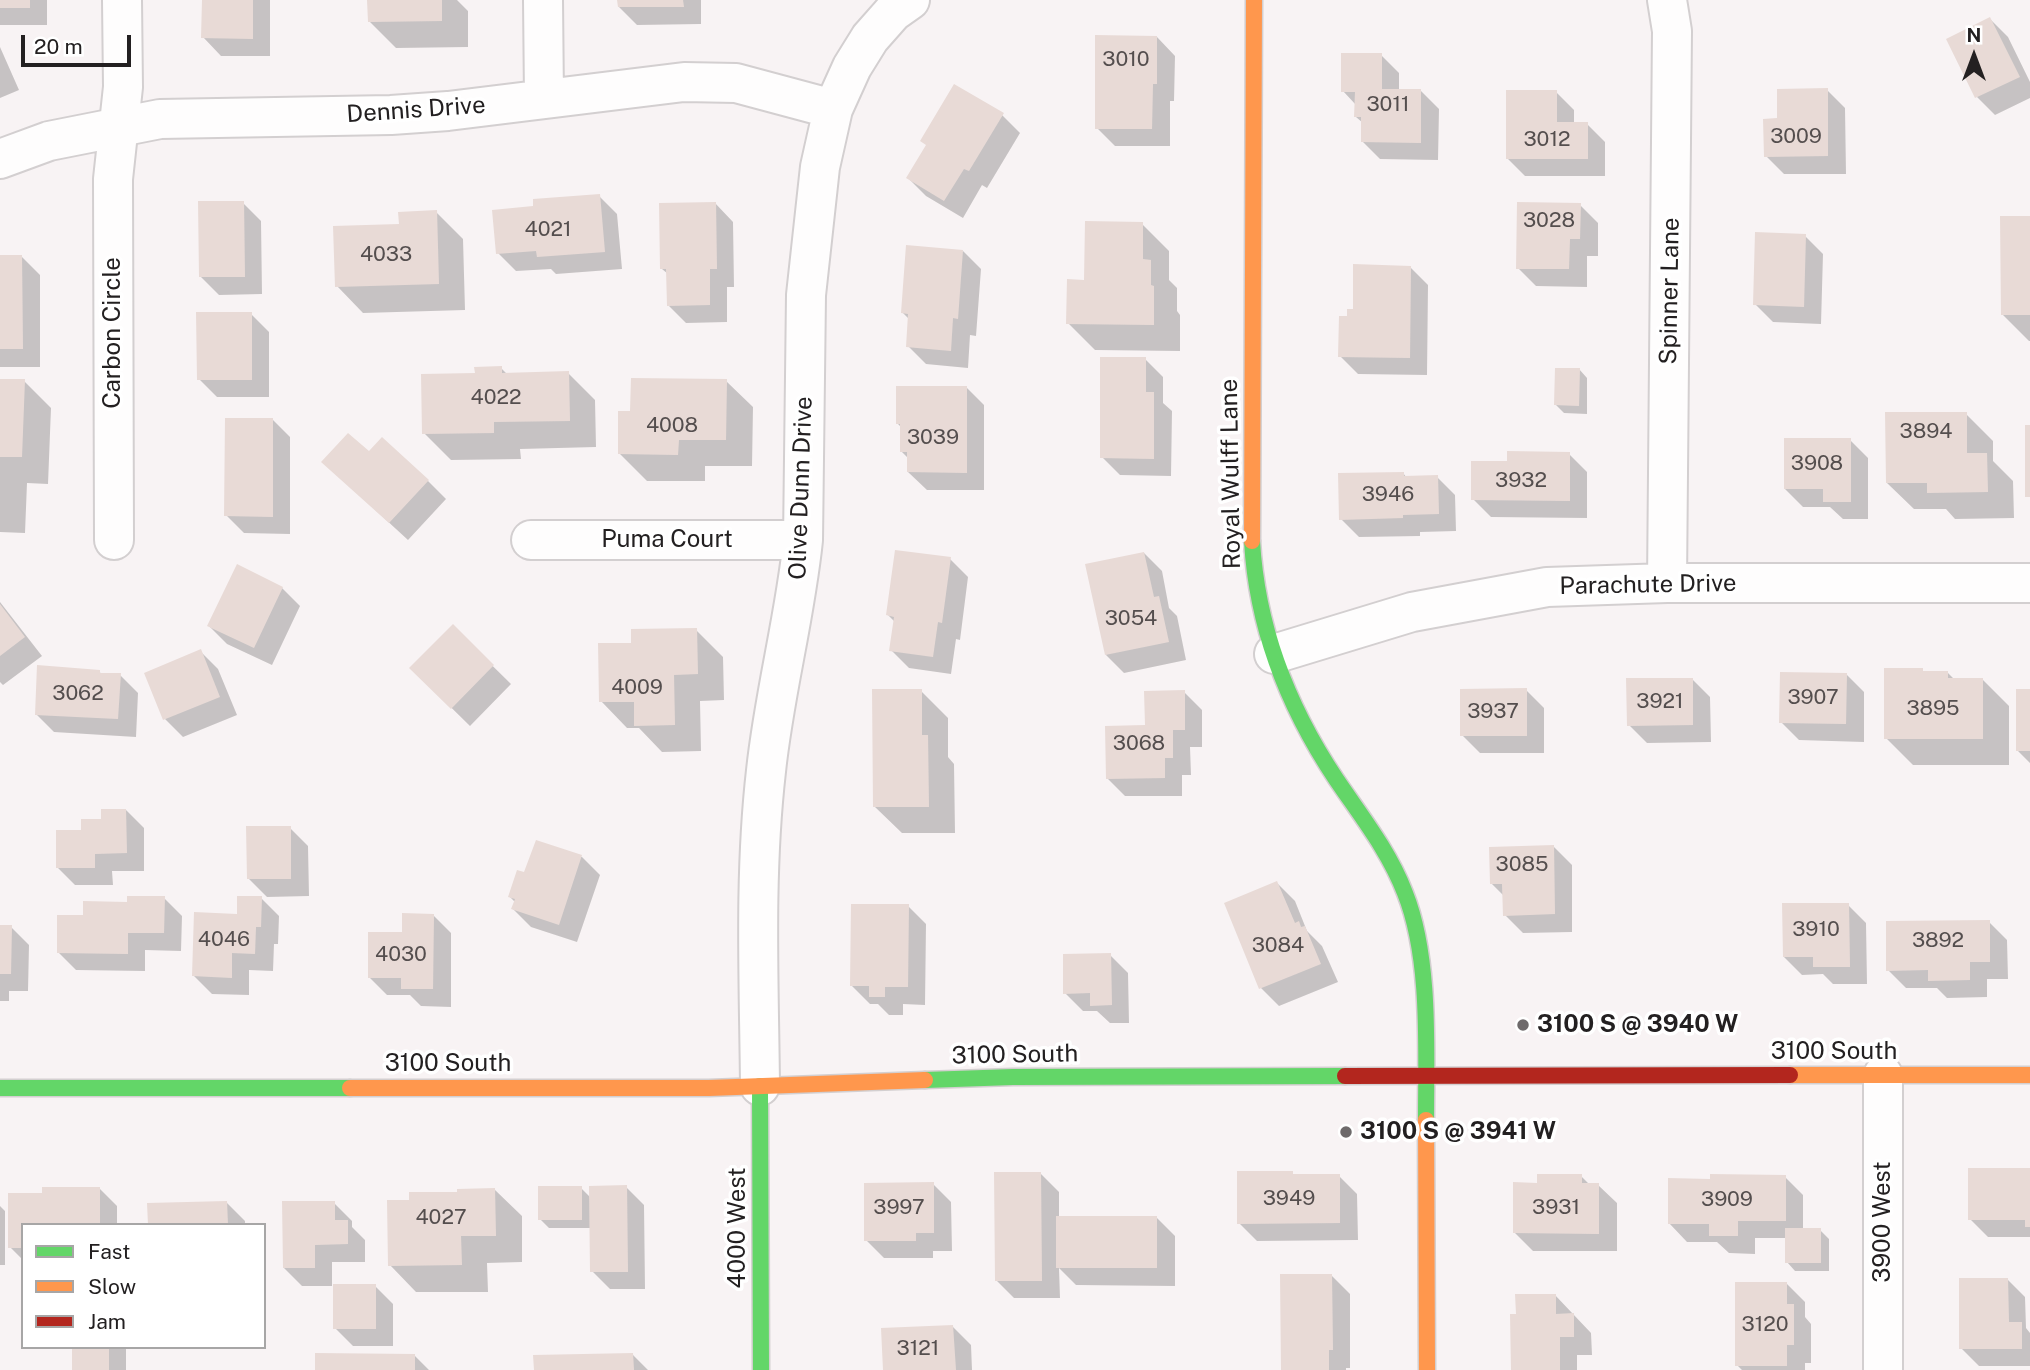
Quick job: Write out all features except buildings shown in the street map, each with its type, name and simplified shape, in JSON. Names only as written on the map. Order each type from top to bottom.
[{"type":"main road","name":"Royal Wulff Lane","points":[[1254,0],[1251,518],[1256,587],[1273,654],[1295,710],[1396,873],[1406,896],[1418,946],[1426,1021],[1427,1370]]},
{"type":"main road","name":"3100 South","points":[[0,1088],[709,1088],[1013,1077],[2030,1074]]},
{"type":"main road","name":"4000 West","points":[[760,1086],[761,1370]]},
{"type":"street","name":"Carbon Circle","points":[[114,541],[113,179],[122,87],[122,0]]},
{"type":"street","points":[[543,0],[544,98]]},
{"type":"street","name":"Olive Dunn Drive","points":[[760,1086],[758,877],[770,736],[800,572],[803,540],[806,284],[820,167],[833,109],[852,67],[870,38],[893,12],[909,0]]},
{"type":"street","name":"Spinner Lane","points":[[1667,0],[1672,44],[1667,583]]},
{"type":"street","name":"Dennis Drive","points":[[0,159],[49,141],[160,119],[425,113],[684,82],[736,83],[833,109]]},
{"type":"street","name":"Puma Court","points":[[531,540],[803,540]]},
{"type":"street","name":"Parachute Drive","points":[[1273,654],[1412,612],[1547,587],[1667,583],[2030,583]]},
{"type":"street","name":"3900 West","points":[[1883,1075],[1883,1370]]},
{"type":"traffic: fast","points":[[1252,541],[1260,605],[1268,636],[1290,695],[1319,752],[1391,863],[1413,919],[1419,946],[1425,1005],[1426,1120]]},
{"type":"traffic: fast","points":[[925,1080],[1013,1077],[1345,1076]]},
{"type":"traffic: fast","points":[[760,1086],[761,1370]]},
{"type":"traffic: fast","points":[[0,1088],[350,1088]]},
{"type":"traffic: slow","points":[[1252,541],[1254,0]]},
{"type":"traffic: slow","points":[[1790,1075],[2030,1075]]},
{"type":"traffic: slow","points":[[350,1088],[709,1088],[925,1080]]},
{"type":"traffic: slow","points":[[1426,1120],[1427,1370]]},
{"type":"traffic: jam","points":[[1345,1076],[1790,1075]]},
{"type":"place","name":"3100 S @ 3940 W","points":[[1523,1025]]},
{"type":"place","name":"3100 S @ 3941 W","points":[[1346,1132]]}]
